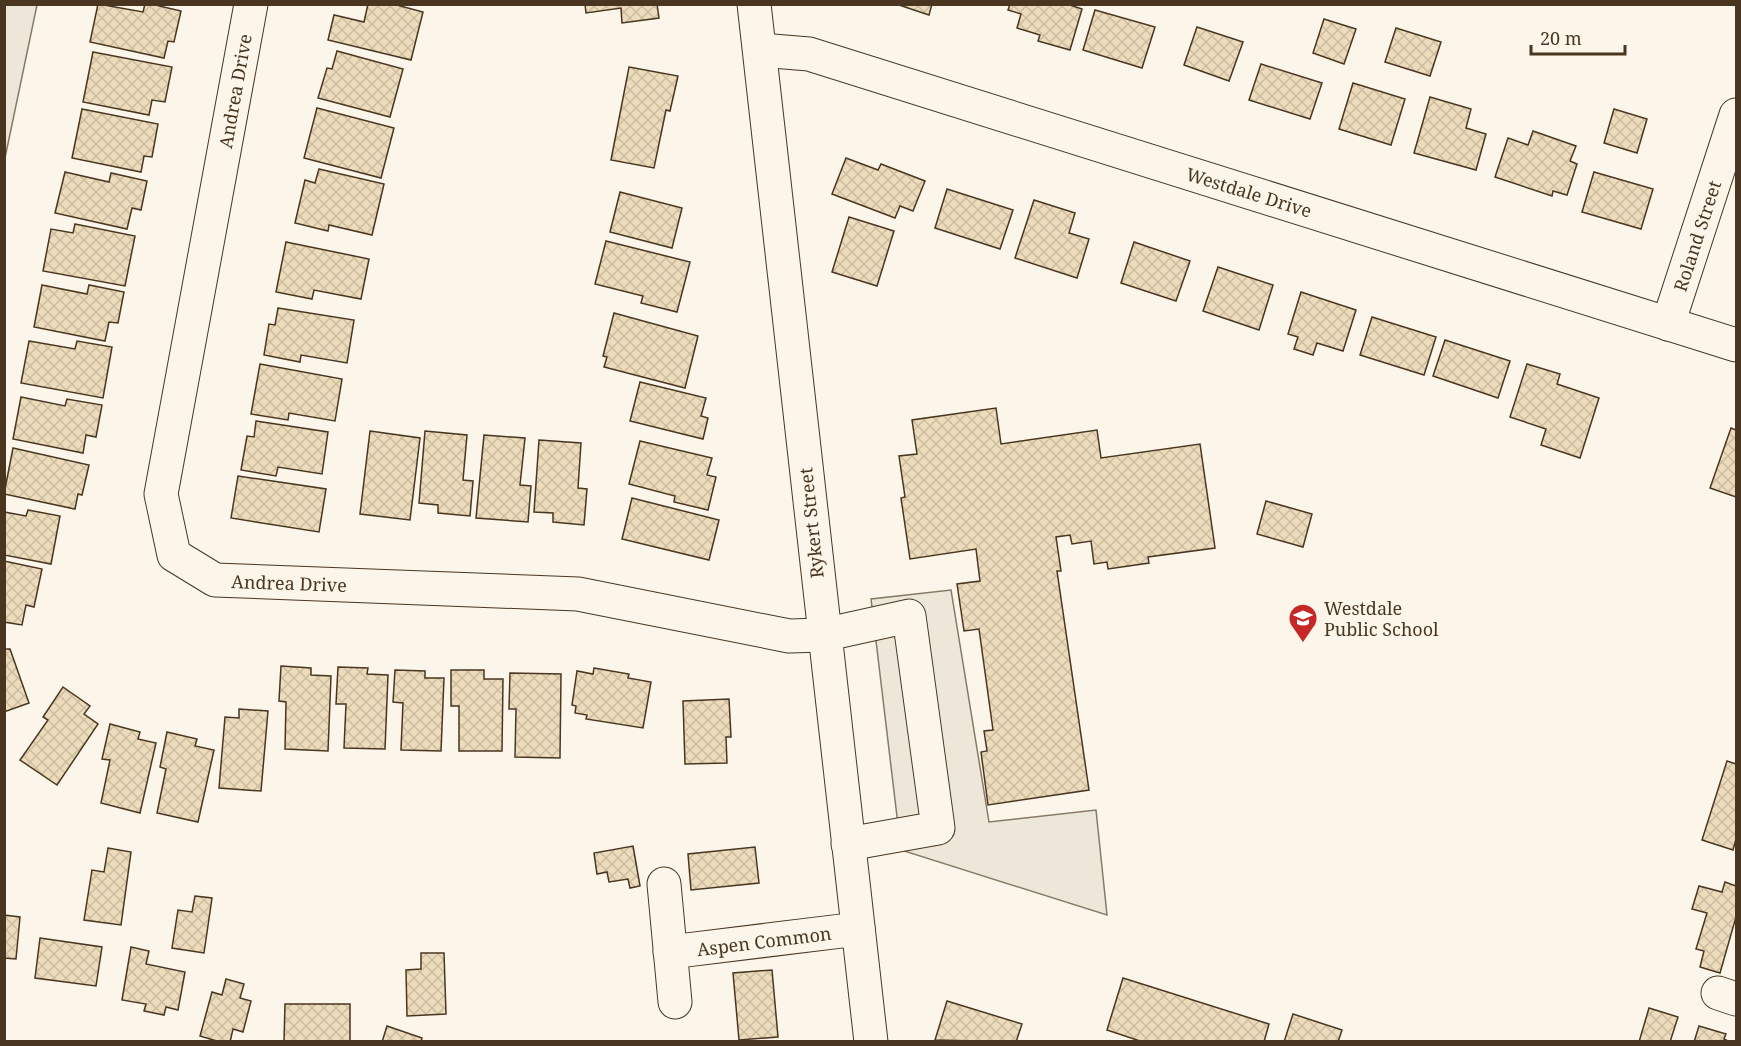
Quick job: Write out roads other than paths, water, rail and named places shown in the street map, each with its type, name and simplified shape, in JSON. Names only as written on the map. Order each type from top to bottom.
[{"type":"street","name":"Andrea Drive","points":[[251,4],[161,494],[174,555],[215,580],[578,594],[789,636],[823,635],[909,616],[938,828],[848,844]]},
{"type":"street","name":"Rykert Street","points":[[754,4],[823,635],[871,1041]]},
{"type":"street","name":"Westdale Drive","points":[[760,50],[809,54],[1737,345]]},
{"type":"street","name":"Roland Street","points":[[1668,324],[1737,115]]},
{"type":"street","points":[[664,884],[675,1002]]},
{"type":"street","name":"Aspen Common","points":[[670,952],[858,929]]},
{"type":"place","name":"Westdale Public School","points":[[1303,644]]}]
